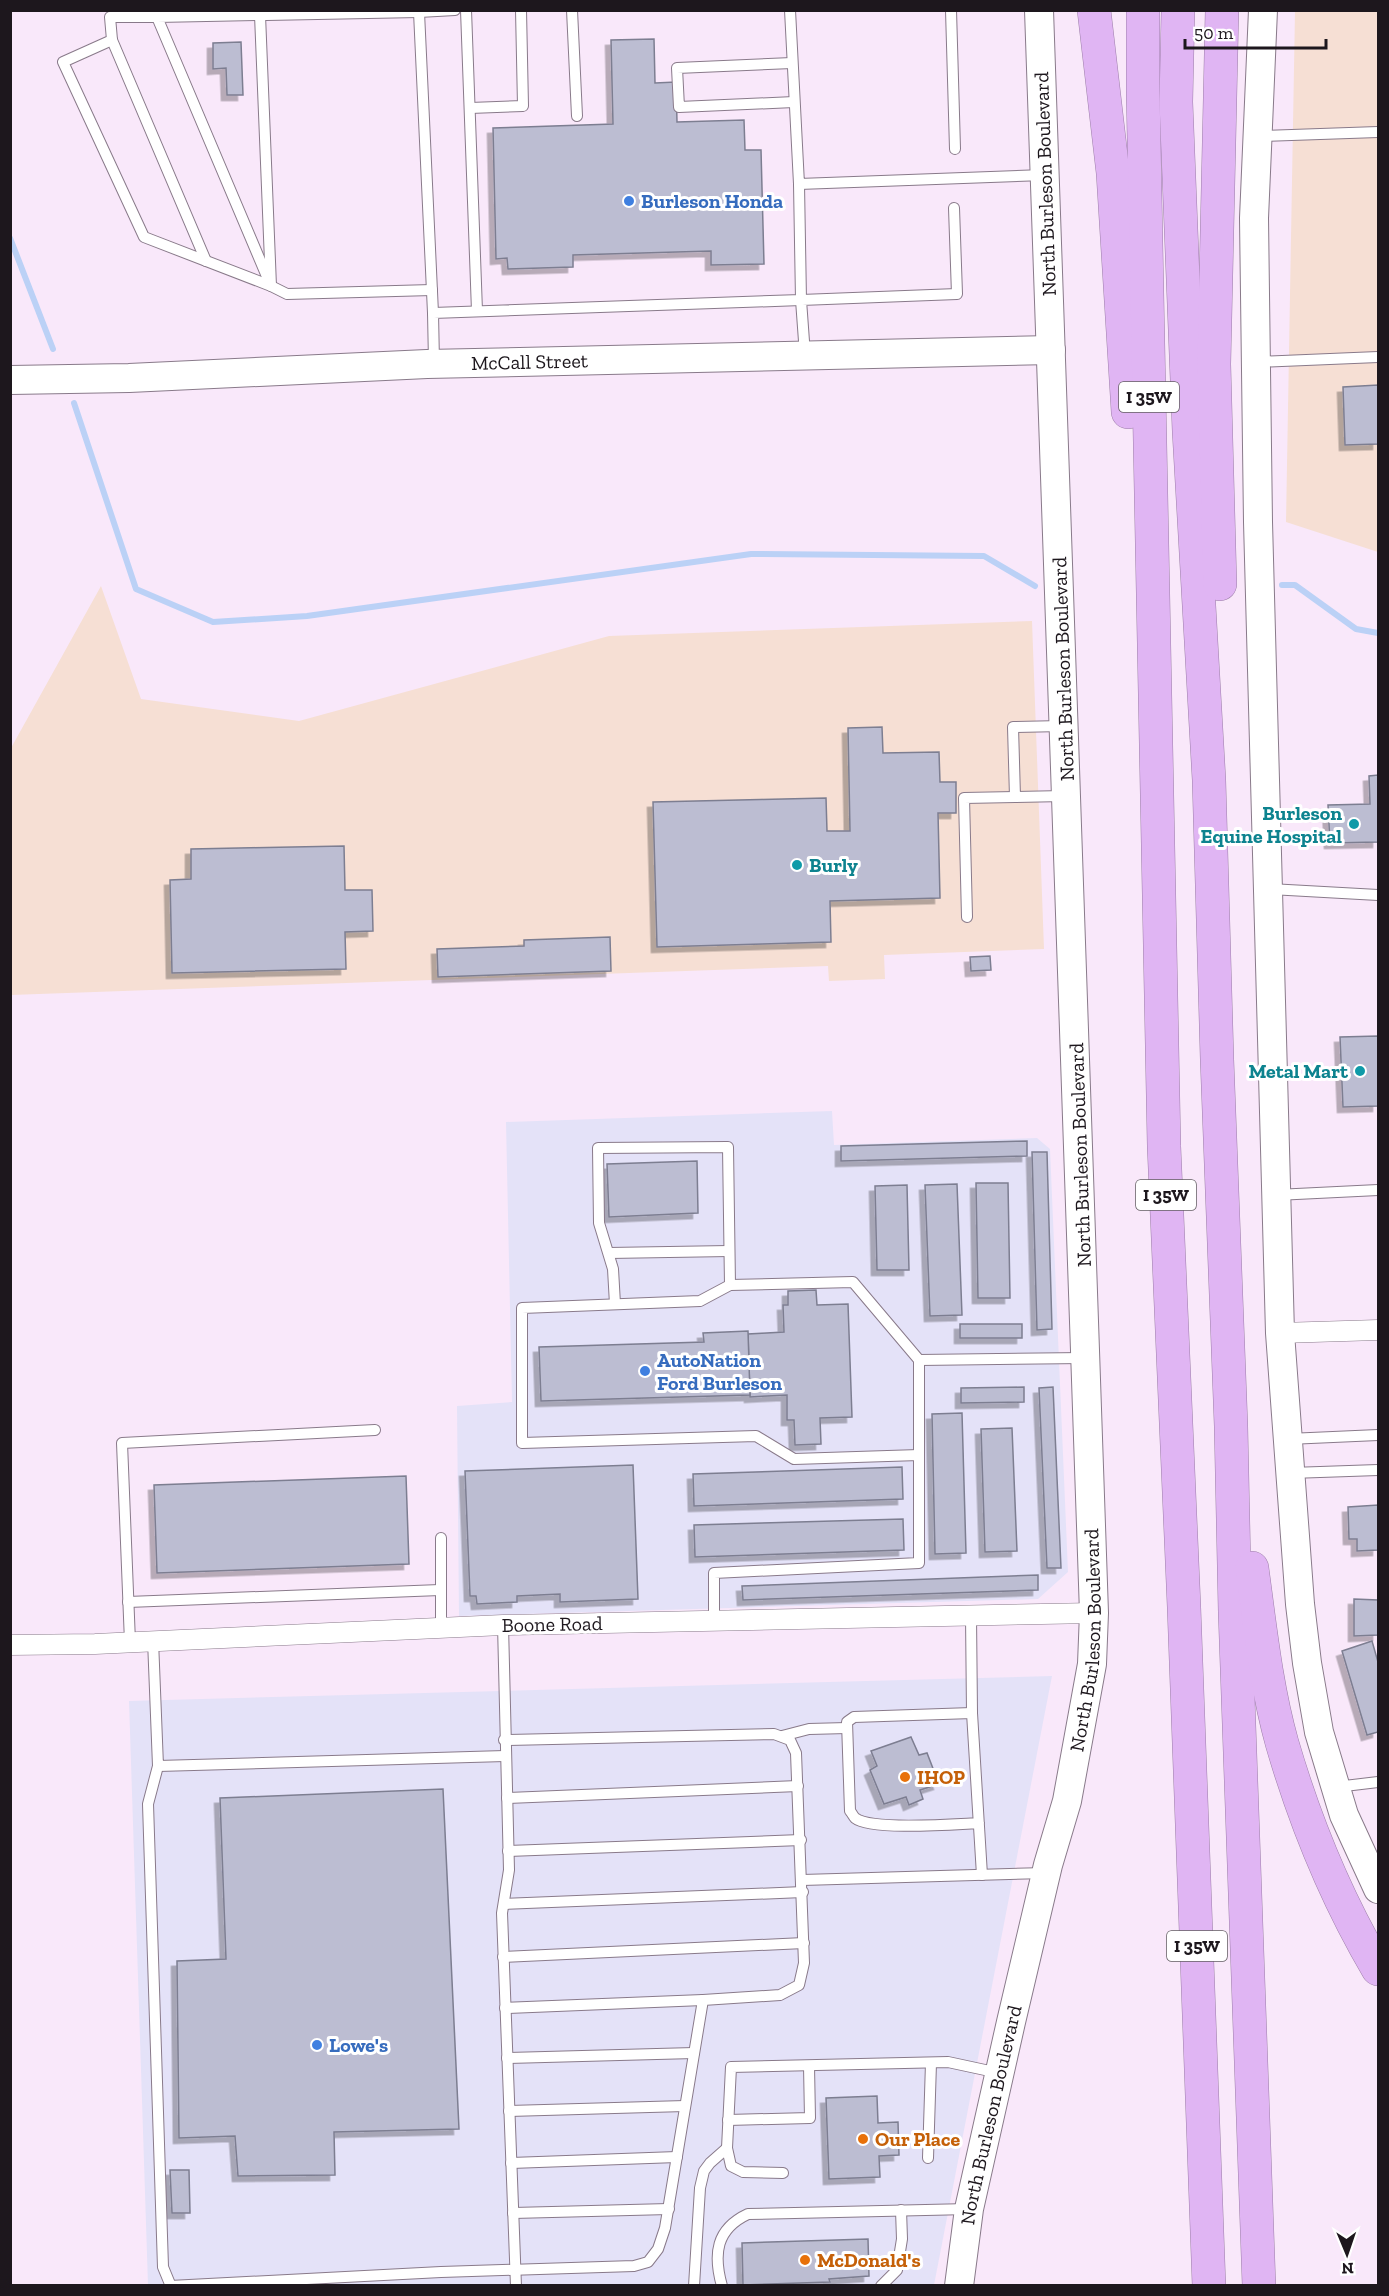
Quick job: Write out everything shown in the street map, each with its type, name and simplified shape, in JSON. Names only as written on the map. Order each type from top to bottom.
[{"type":"highway","points":[[1094,10],[1113,173],[1117,229],[1131,465],[1136,649],[1157,783]]},
{"type":"highway","name":"I 35W","points":[[1143,10],[1164,1146],[1184,1595],[1209,2286]]},
{"type":"highway","name":"I 35W","points":[[1178,10],[1176,102],[1188,408],[1209,780],[1216,1059],[1231,1426],[1258,2286]]},
{"type":"highway","points":[[1209,780],[1224,756],[1215,364],[1222,10]]},
{"type":"highway","points":[[1231,1426],[1268,1679],[1282,1741],[1306,1819],[1357,1933],[1378,1969]]},
{"type":"main road","name":"North Burleson Boulevard","points":[[959,2286],[969,2209],[999,2073],[1046,1873],[1067,1801],[1092,1664],[1095,1613],[1039,10]]},
{"type":"main road","points":[[1263,10],[1254,218],[1280,1333],[1300,1604],[1319,1732],[1344,1815],[1378,1888]]},
{"type":"main road","name":"McCall Street","points":[[10,380],[129,378],[434,364],[1051,350]]},
{"type":"street","points":[[1280,1333],[1378,1330]]},
{"type":"street","name":"Boone Road","points":[[10,1645],[130,1642],[503,1625],[1095,1613]]},
{"type":"lane","points":[[206,261],[112,40],[110,17],[455,10]]},
{"type":"lane","points":[[466,10],[477,311]]},
{"type":"lane","points":[[470,108],[523,106],[521,10]]},
{"type":"lane","points":[[572,10],[577,116]]},
{"type":"lane","points":[[790,10],[805,355]]},
{"type":"lane","points":[[951,10],[955,149]]},
{"type":"lane","points":[[418,12],[434,364]]},
{"type":"lane","points":[[260,15],[271,286]]},
{"type":"lane","points":[[157,17],[271,286]]},
{"type":"lane","points":[[112,40],[63,62],[144,237],[287,294],[432,290]]},
{"type":"lane","points":[[792,63],[677,68],[679,107],[794,102]]},
{"type":"lane","points":[[1258,136],[1378,132]]},
{"type":"lane","points":[[799,184],[1045,175]]},
{"type":"lane","points":[[433,313],[957,294],[954,208]]},
{"type":"lane","points":[[1256,362],[1378,357]]},
{"type":"lane","points":[[1015,797],[1013,727],[1065,726]]},
{"type":"lane","points":[[968,917],[964,798],[1067,796]]},
{"type":"lane","points":[[1268,889],[1378,895]]},
{"type":"lane","points":[[615,1304],[613,1269],[599,1223],[598,1148],[728,1147],[730,1285]]},
{"type":"lane","points":[[1276,1195],[1378,1190]]},
{"type":"lane","points":[[609,1253],[729,1251]]},
{"type":"lane","points":[[714,1621],[714,1573],[919,1563],[919,1455],[919,1360],[853,1282],[730,1285],[700,1301],[522,1308],[522,1443],[756,1436],[794,1459],[919,1455]]},
{"type":"lane","points":[[919,1360],[1087,1358]]},
{"type":"lane","points":[[130,1642],[122,1443],[375,1430]]},
{"type":"lane","points":[[1288,1439],[1378,1435]]},
{"type":"lane","points":[[1290,1473],[1378,1470]]},
{"type":"lane","points":[[441,1538],[441,1628]]},
{"type":"lane","points":[[128,1602],[440,1590]]},
{"type":"lane","points":[[971,1616],[972,1713],[982,1875]]},
{"type":"lane","points":[[503,1625],[504,1740],[509,1870],[502,1913],[516,2286]]},
{"type":"lane","points":[[153,1640],[158,1766],[148,1804],[163,2267],[170,2285],[634,2266],[648,2262],[658,2249],[669,2209],[703,2000]]},
{"type":"lane","points":[[972,1713],[854,1717],[847,1722],[850,1810],[856,1819],[869,1824],[907,1826],[979,1823]]},
{"type":"lane","points":[[782,1736],[809,1730],[847,1728]]},
{"type":"lane","points":[[504,1740],[774,1734],[790,1740],[796,1753],[804,1942],[801,1980],[790,1992],[780,1995],[505,2008]]},
{"type":"lane","points":[[158,1766],[505,1756]]},
{"type":"lane","points":[[1336,1787],[1378,1782]]},
{"type":"lane","points":[[507,1798],[798,1785]]},
{"type":"lane","points":[[508,1851],[801,1840]]},
{"type":"lane","points":[[802,1880],[1046,1873]]},
{"type":"lane","points":[[504,1904],[803,1892]]},
{"type":"lane","points":[[503,1957],[804,1942]]},
{"type":"lane","points":[[507,2058],[694,2053]]},
{"type":"lane","points":[[928,2158],[931,2062]]},
{"type":"lane","points":[[783,2173],[743,2172],[731,2166],[727,2148],[731,2067],[948,2062],[999,2073]]},
{"type":"lane","points":[[728,2120],[810,2118],[809,2066]]},
{"type":"lane","points":[[508,2111],[685,2106]]},
{"type":"lane","points":[[694,2286],[700,2188],[704,2171],[727,2148]]},
{"type":"lane","points":[[511,2163],[677,2157]]},
{"type":"lane","points":[[513,2213],[669,2209]]},
{"type":"lane","points":[[722,2286],[719,2246],[725,2230],[737,2219],[748,2214],[969,2209]]},
{"type":"lane","points":[[881,2286],[897,2270],[902,2239],[901,2210]]},
{"type":"shaded area","points":[[1295,11],[1378,11],[1378,552],[1286,522]]},
{"type":"shaded area","points":[[101,586],[141,699],[299,721],[609,636],[1032,621],[1044,949],[884,955],[885,979],[829,981],[828,966],[11,995],[11,748]]},
{"type":"shaded area","points":[[832,1111],[834,1145],[1037,1138],[1050,1149],[1068,1572],[1038,1599],[459,1616],[457,1406],[512,1402],[506,1122]]},
{"type":"shaded area","points":[[1052,1676],[934,2285],[148,2285],[129,1701]]},
{"type":"building","name":"Burleson Honda","points":[[654,39],[655,83],[676,82],[677,122],[744,120],[745,150],[761,150],[764,264],[711,265],[711,251],[573,255],[573,267],[508,269],[507,258],[496,259],[493,128],[613,124],[611,40]]},
{"type":"building","points":[[241,42],[243,95],[227,95],[226,68],[213,69],[213,43]]},
{"type":"building","points":[[1378,385],[1378,444],[1345,445],[1343,387]]},
{"type":"building","name":"Burly","points":[[882,727],[883,753],[939,752],[940,782],[956,782],[956,813],[938,813],[940,898],[830,901],[831,942],[657,947],[653,802],[826,798],[827,831],[850,831],[848,728]]},
{"type":"building","name":"Burleson Equine Hospital","points":[[1378,775],[1378,842],[1330,843],[1328,805],[1370,804],[1369,776]]},
{"type":"building","points":[[344,846],[345,890],[372,890],[373,931],[345,932],[346,969],[172,973],[170,880],[191,879],[191,849]]},
{"type":"building","points":[[610,937],[611,971],[438,977],[437,949],[524,946],[524,940]]},
{"type":"building","points":[[990,956],[991,970],[971,971],[970,957]]},
{"type":"building","name":"Metal Mart","points":[[1378,1036],[1378,1106],[1343,1107],[1340,1037]]},
{"type":"building","points":[[1027,1141],[1027,1156],[841,1161],[841,1146]]},
{"type":"building","points":[[1032,1152],[1047,1152],[1052,1329],[1037,1330]]},
{"type":"building","points":[[697,1161],[698,1213],[609,1217],[607,1164]]},
{"type":"building","points":[[976,1183],[1008,1183],[1010,1298],[978,1298]]},
{"type":"building","points":[[957,1184],[962,1315],[930,1316],[925,1185]]},
{"type":"building","points":[[907,1185],[909,1270],[877,1270],[875,1186]]},
{"type":"building","name":"AutoNation Ford Burleson","points":[[816,1290],[817,1305],[848,1304],[852,1417],[820,1418],[821,1444],[795,1445],[794,1420],[787,1420],[787,1395],[750,1397],[748,1334],[784,1332],[783,1305],[788,1305],[788,1291]]},
{"type":"building","points":[[960,1324],[1022,1324],[1022,1338],[960,1338]]},
{"type":"building","name":"AutoNation Ford Burleson","points":[[748,1331],[750,1395],[541,1401],[539,1347],[704,1342],[703,1333]]},
{"type":"building","points":[[1024,1387],[1024,1402],[961,1403],[961,1388]]},
{"type":"building","points":[[1053,1387],[1061,1568],[1047,1568],[1039,1388]]},
{"type":"building","points":[[962,1413],[966,1553],[935,1554],[932,1414]]},
{"type":"building","points":[[1012,1428],[1017,1551],[985,1552],[981,1429]]},
{"type":"building","points":[[633,1465],[638,1599],[560,1602],[560,1594],[517,1596],[517,1602],[477,1604],[476,1596],[470,1596],[465,1471]]},
{"type":"building","points":[[902,1467],[903,1499],[694,1506],[693,1474]]},
{"type":"building","points":[[406,1476],[409,1564],[157,1573],[154,1485]]},
{"type":"building","points":[[1378,1505],[1378,1550],[1357,1551],[1357,1539],[1349,1539],[1348,1507]]},
{"type":"building","points":[[903,1519],[904,1550],[695,1557],[694,1525]]},
{"type":"building","points":[[1038,1575],[1038,1590],[743,1600],[742,1586]]},
{"type":"building","points":[[1354,1599],[1378,1600],[1378,1635],[1354,1636]]},
{"type":"building","points":[[1372,1641],[1378,1662],[1378,1732],[1367,1735],[1342,1651]]},
{"type":"building","name":"IHOP","points":[[911,1737],[919,1755],[927,1753],[939,1784],[920,1790],[923,1799],[909,1805],[906,1797],[884,1804],[870,1770],[877,1766],[871,1751]]},
{"type":"building","name":"Lowe's","points":[[443,1789],[459,2129],[334,2132],[335,2175],[238,2176],[235,2136],[179,2138],[177,1961],[226,1959],[220,1798]]},
{"type":"building","name":"Our Place","points":[[877,2096],[878,2123],[898,2122],[899,2155],[879,2156],[880,2177],[829,2179],[826,2098]]},
{"type":"building","points":[[170,2170],[189,2170],[190,2213],[172,2213]]},
{"type":"building","name":"McDonald's","points":[[868,2239],[869,2276],[829,2279],[830,2282],[743,2285],[742,2243]]},
{"type":"waterway","points":[[10,238],[53,349]]},
{"type":"waterway","points":[[74,403],[136,589],[213,622],[307,616],[751,554],[984,556],[1035,586]]},
{"type":"waterway","points":[[1282,585],[1295,585],[1356,629],[1378,633]]},
{"type":"place","name":"Burleson Honda","points":[[629,201]]},
{"type":"place","name":"Burleson Equine Hospital","points":[[1354,824]]},
{"type":"place","name":"Burly","points":[[797,865]]},
{"type":"place","name":"Metal Mart","points":[[1360,1071]]},
{"type":"place","name":"AutoNation Ford Burleson","points":[[645,1371]]},
{"type":"place","name":"IHOP","points":[[905,1777]]},
{"type":"place","name":"Lowe's","points":[[317,2045]]},
{"type":"place","name":"Our Place","points":[[863,2139]]},
{"type":"place","name":"McDonald's","points":[[805,2260]]}]
